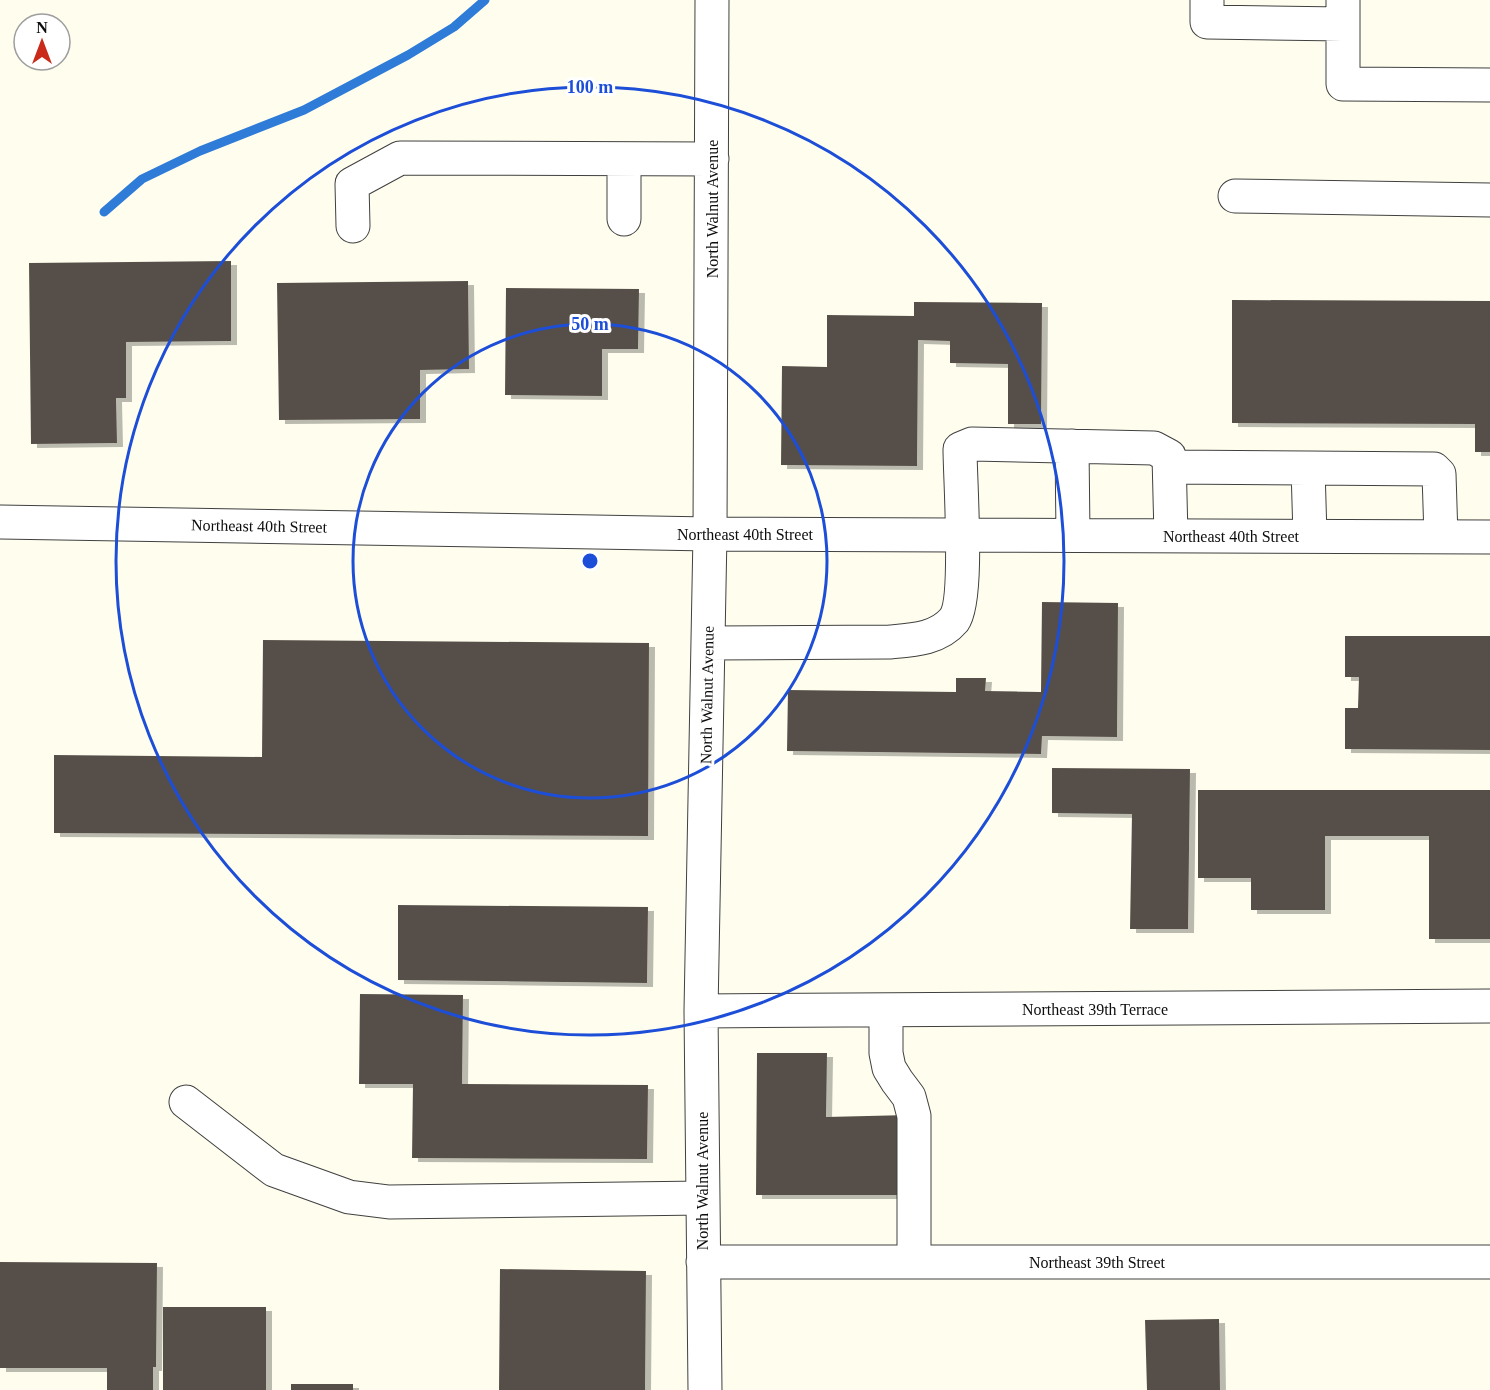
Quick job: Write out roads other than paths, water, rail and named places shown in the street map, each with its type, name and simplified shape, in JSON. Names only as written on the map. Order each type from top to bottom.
[{"type":"street","name":"North Walnut Avenue","points":[[705,1390],[701,1011],[710,534],[712,0]]},
{"type":"street","points":[[1207,0],[1207,22],[1343,12],[1343,84],[1490,85]]},
{"type":"street","points":[[353,226],[352,184],[400,158],[712,159]]},
{"type":"street","points":[[624,159],[624,219]]},
{"type":"street","points":[[1234,196],[1490,200]]},
{"type":"street","points":[[708,643],[890,642],[919,640],[941,632],[955,618],[961,596],[963,570],[960,449],[972,444],[1154,448],[1169,456],[1171,536]]},
{"type":"street","points":[[1072,446],[1073,535]]},
{"type":"street","points":[[1170,467],[1434,469],[1439,480],[1441,537]]},
{"type":"street","points":[[1308,468],[1310,536]]},
{"type":"street","name":"Northeast 40th Street","points":[[0,522],[710,534],[1490,537]]},
{"type":"street","name":"Northeast 39th Terrace","points":[[701,1011],[1490,1006]]},
{"type":"street","points":[[886,1010],[886,1053],[897,1082],[909,1097],[914,1116],[914,1262]]},
{"type":"street","points":[[186,1102],[274,1170],[349,1197],[389,1202],[703,1198]]},
{"type":"street","name":"Northeast 39th Street","points":[[703,1262],[1490,1262]]},
{"type":"waterway","points":[[104,212],[142,179],[200,151],[304,110],[408,55],[454,27],[485,0]]}]
